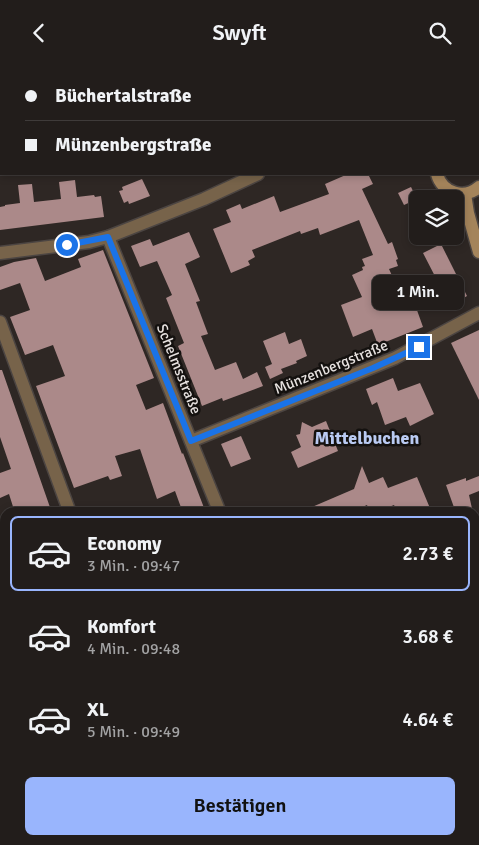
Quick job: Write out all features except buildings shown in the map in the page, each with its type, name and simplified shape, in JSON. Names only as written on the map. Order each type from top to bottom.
[{"type":"main road","points":[[438,175],[442,184],[448,190],[455,193],[470,193],[479,187]]},
{"type":"main road","points":[[465,194],[468,213],[479,252]]},
{"type":"street","points":[[0,253],[88,242],[108,237],[256,175]]},
{"type":"street","name":"Schelmsstraße","points":[[108,237],[218,507]]},
{"type":"street","name":"Münzenbergstraße","points":[[191,441],[395,358],[479,313]]},
{"type":"street","points":[[0,322],[68,507]]},
{"type":"district","name":"Mittelbuchen","points":[[367,438]]},
{"type":"route","points":[[67,245],[108,237],[191,441],[373,368],[419,347]]}]
